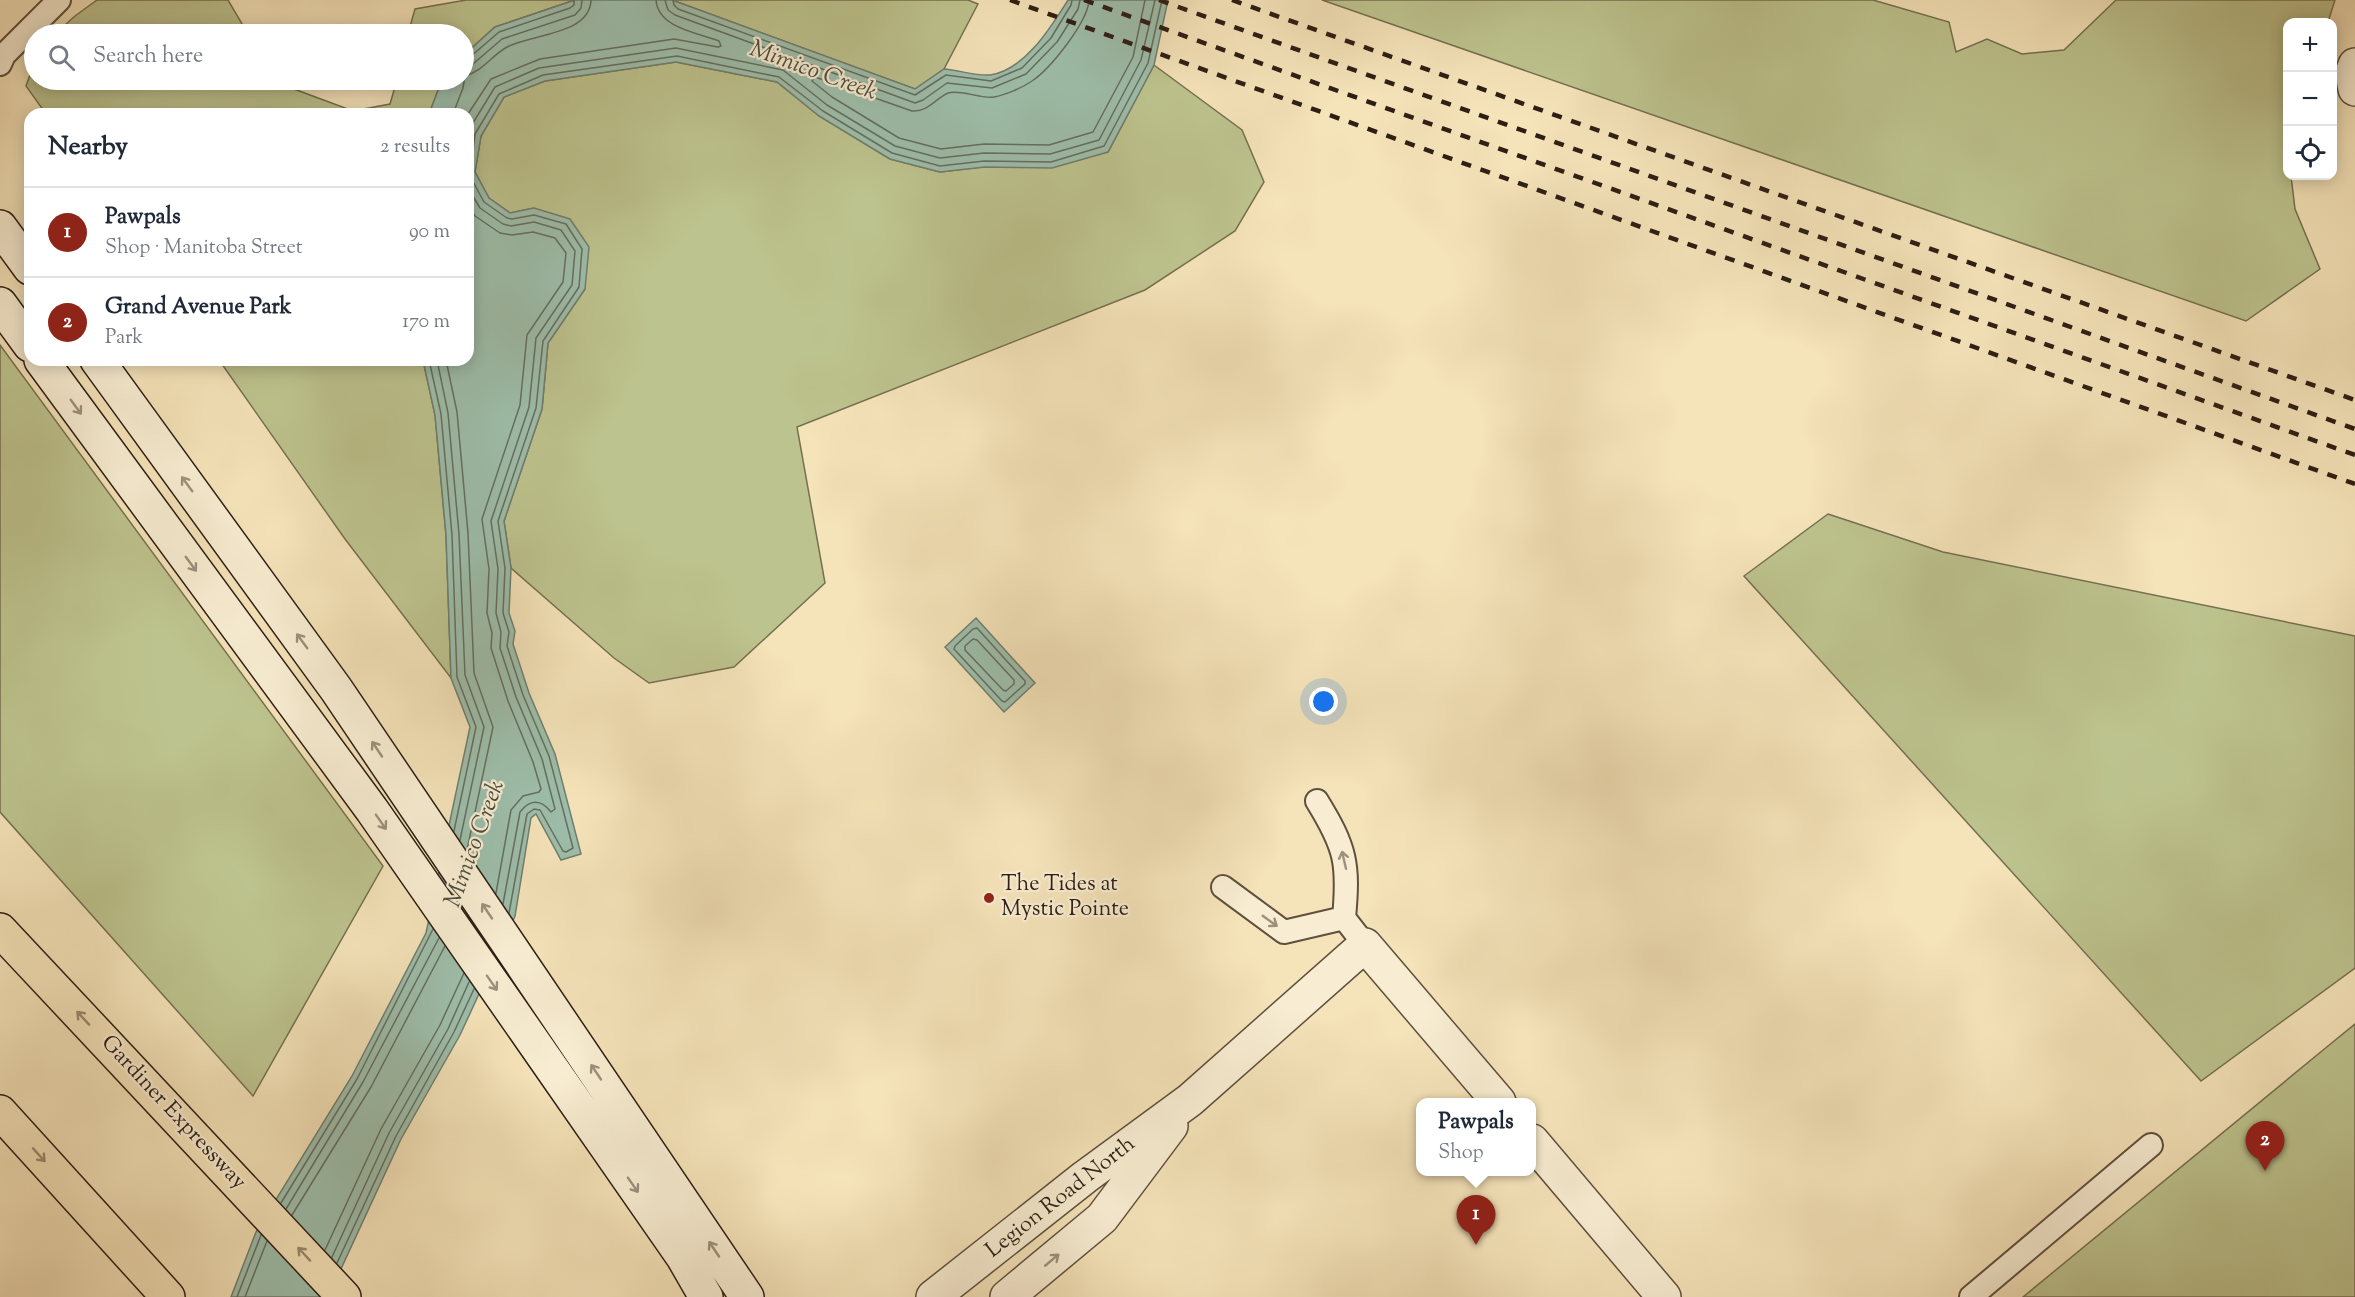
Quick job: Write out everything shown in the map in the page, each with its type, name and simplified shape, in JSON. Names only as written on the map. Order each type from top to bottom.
[{"type":"highway","name":"Gardiner Expressway","points":[[0,930],[344,1297]]},
{"type":"highway","points":[[0,1112],[168,1297]]},
{"type":"main road","points":[[2355,64],[2352,73],[2355,89]]},
{"type":"main road","points":[[3,233],[24,260]]},
{"type":"main road","points":[[0,304],[24,337]]},
{"type":"main road","points":[[45,366],[379,819],[682,1257],[706,1297]]},
{"type":"main road","points":[[101,366],[336,689],[747,1297]]},
{"type":"main road","points":[[1365,945],[1496,1098]]},
{"type":"main road","name":"Legion Road North","points":[[933,1297],[1085,1177],[1190,1100],[1365,945]]},
{"type":"main road","name":"Legion Road North","points":[[1007,1297],[1102,1218],[1190,1100]]},
{"type":"main road","points":[[1536,1146],[1664,1297]]},
{"type":"lane","points":[[35,24],[59,0]]},
{"type":"lane","points":[[0,64],[4,55],[24,35]]},
{"type":"lane","points":[[1317,801],[1340,841],[1346,867],[1344,918],[1365,945]]},
{"type":"lane","points":[[1223,887],[1284,932],[1344,918]]},
{"type":"lane","points":[[1971,1297],[2055,1216],[2151,1145]]},
{"type":"green space","points":[[97,0],[228,0],[242,24],[66,24]]},
{"type":"green space","points":[[466,0],[575,0],[495,27],[474,46],[474,24],[411,24],[415,9]]},
{"type":"green space","points":[[672,0],[968,0],[978,4],[944,69],[915,89]]},
{"type":"green space","points":[[1322,0],[1873,0],[1949,22],[1956,52],[1987,39],[2022,54],[2064,50],[2116,0],[2335,0],[2329,18],[2283,18],[2283,180],[2291,180],[2295,209],[2320,269],[2246,321]]},
{"type":"green space","points":[[676,62],[777,82],[819,116],[890,159],[940,172],[1108,152],[1154,65],[1242,130],[1264,182],[1235,231],[1145,290],[797,427],[825,583],[734,667],[649,683],[614,658],[511,568],[504,521],[542,409],[548,343],[585,289],[534,208],[510,213],[489,198],[475,172],[481,136],[504,97],[545,81]]},
{"type":"green space","points":[[29,90],[297,90],[345,108],[42,108]]},
{"type":"green space","points":[[394,90],[438,90],[431,108],[369,108],[390,104]]},
{"type":"green space","points":[[0,345],[383,866],[253,1096],[0,812]]},
{"type":"green space","points":[[223,366],[424,366],[435,415],[446,535],[451,678],[345,539]]},
{"type":"green space","points":[[1828,514],[1943,552],[2355,636],[2355,968],[2201,1081],[1744,576]]},
{"type":"green space","points":[[2355,1024],[2355,1297],[2023,1297],[2328,1046]]},
{"type":"water","name":"Mimico Creek","points":[[575,0],[672,0],[915,89],[944,69],[990,75],[1015,65],[1036,46],[1068,0],[1168,0],[1154,65],[1108,152],[1052,168],[985,167],[940,172],[890,159],[819,116],[777,82],[676,62],[545,81],[504,97],[481,136],[475,172],[489,198],[510,213],[534,208],[570,219],[589,247],[585,289],[548,343],[542,409],[504,521],[511,568],[509,613],[515,631],[513,644],[529,693],[555,754],[581,854],[561,860],[536,814],[531,818],[515,916],[460,1035],[401,1139],[328,1297],[231,1297],[256,1232],[352,1076],[426,933],[470,727],[451,678],[446,535],[435,415],[424,366],[474,366],[474,108],[431,108],[438,90],[474,90],[474,46],[495,27]]},
{"type":"water","points":[[976,618],[1035,683],[1004,712],[945,647]]},
{"type":"railway","points":[[1010,0],[2355,484]]},
{"type":"railway","points":[[1084,0],[2355,455]]},
{"type":"railway","points":[[1159,0],[2355,429]]},
{"type":"railway","points":[[1232,0],[2355,400]]},
{"type":"place","name":"The Tides at Mystic Pointe","points":[[989,898]]},
{"type":"place","name":"Grand Avenue Park","points":[[2265,1171]]},
{"type":"place","name":"Pawpals","points":[[1476,1245]]}]
